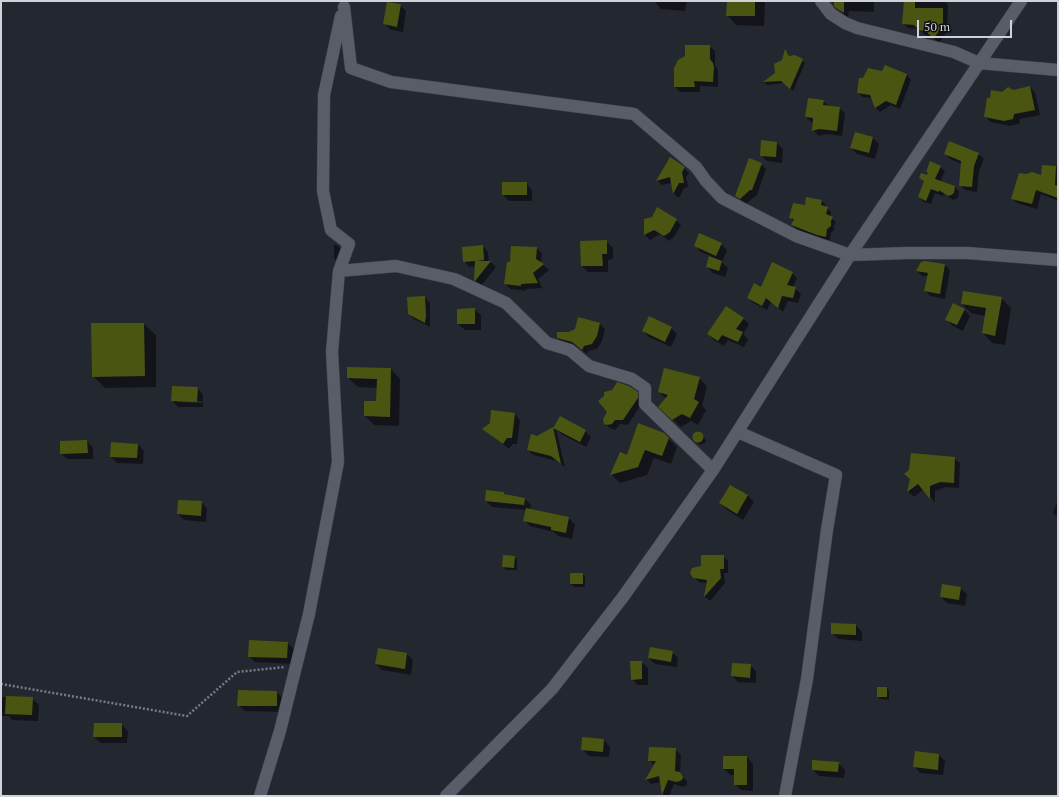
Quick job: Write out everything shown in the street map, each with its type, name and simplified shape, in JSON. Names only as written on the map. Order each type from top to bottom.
[{"type":"street","points":[[821,1],[831,14],[857,28],[954,52],[979,63],[1058,70]]},
{"type":"street","points":[[446,796],[552,690],[623,597],[713,470],[850,255],[1021,1]]},
{"type":"street","points":[[344,4],[351,68],[391,82],[634,114],[696,167],[706,181],[722,198],[796,236],[850,255],[967,253],[1058,260]]},
{"type":"street","points":[[260,796],[280,731],[309,614],[338,462],[332,352],[339,271],[349,244],[331,230],[322,191],[324,95],[344,4]]},
{"type":"street","points":[[339,271],[396,266],[454,279],[506,303],[547,343],[570,350],[589,366],[632,379],[645,388],[645,404],[713,470]]},
{"type":"street","points":[[738,432],[836,475],[807,679],[785,796]]},
{"type":"path","points":[[1,684],[187,716],[237,672],[296,666]]},
{"type":"building","points":[[727,1],[755,1],[755,16],[726,16]]},
{"type":"building","points":[[834,1],[844,1],[844,13],[834,6]]},
{"type":"building","points":[[904,1],[915,1],[915,8],[943,8],[943,26],[933,39],[927,32],[919,30],[914,25],[902,24]]},
{"type":"building","points":[[387,2],[401,4],[397,27],[383,24]]},
{"type":"building","points":[[685,45],[710,45],[710,59],[714,67],[713,82],[694,81],[695,87],[674,87],[674,68],[678,60],[685,56]]},
{"type":"building","points":[[785,49],[789,56],[795,55],[803,59],[790,89],[781,81],[763,82],[775,73],[774,64],[782,60]]},
{"type":"building","points":[[885,65],[907,74],[896,105],[886,101],[875,108],[870,95],[857,93],[859,78],[863,78],[868,68],[882,71]]},
{"type":"building","points":[[1030,86],[1035,110],[1014,114],[1013,119],[1004,121],[984,117],[987,98],[990,98],[991,90],[1002,92],[1008,87],[1013,90]]},
{"type":"building","points":[[808,98],[824,100],[823,105],[840,107],[837,131],[819,129],[812,131],[813,118],[805,117]]},
{"type":"building","points":[[855,132],[873,137],[869,153],[850,148]]},
{"type":"building","points":[[761,140],[777,142],[776,157],[760,156]]},
{"type":"building","points":[[949,141],[979,153],[974,166],[972,187],[959,186],[961,161],[944,154]]},
{"type":"building","points":[[670,157],[685,167],[682,172],[684,183],[679,183],[673,194],[670,177],[656,181]]},
{"type":"building","points":[[749,158],[762,163],[752,190],[740,199],[735,196]]},
{"type":"building","points":[[930,161],[941,166],[935,179],[955,186],[954,193],[948,196],[939,190],[939,192],[931,189],[926,201],[918,197],[924,181],[919,178],[921,173],[927,175],[928,172],[926,172]]},
{"type":"building","points":[[1042,165],[1056,166],[1055,185],[1058,186],[1058,198],[1036,190],[1032,204],[1011,199],[1019,173],[1026,174],[1032,172],[1041,175]]},
{"type":"building","points":[[502,182],[527,182],[527,195],[502,195]]},
{"type":"building","points":[[806,197],[822,200],[821,205],[828,207],[826,214],[833,217],[831,226],[827,229],[826,237],[791,225],[794,219],[789,218],[793,203],[805,205]]},
{"type":"building","points":[[657,207],[677,219],[670,232],[664,236],[654,230],[644,235],[644,219],[652,217]]},
{"type":"building","points":[[699,233],[722,243],[716,256],[694,246]]},
{"type":"building","points":[[607,240],[607,254],[602,254],[603,266],[581,266],[580,241]]},
{"type":"building","points":[[483,245],[484,260],[477,261],[491,261],[475,281],[475,261],[463,262],[462,247]]},
{"type":"building","points":[[511,246],[537,247],[536,259],[544,264],[533,273],[538,283],[521,284],[521,286],[504,284],[507,262],[510,262]]},
{"type":"building","points":[[709,256],[722,261],[719,271],[706,267]]},
{"type":"building","points":[[924,261],[945,264],[940,294],[924,291],[928,273],[916,271],[921,262]]},
{"type":"building","points":[[772,262],[793,272],[787,285],[796,287],[793,298],[782,296],[778,308],[766,298],[762,306],[747,298],[754,283],[761,287]]},
{"type":"building","points":[[963,291],[1002,297],[995,336],[982,333],[986,308],[961,304]]},
{"type":"building","points":[[425,296],[425,323],[408,314],[407,297]]},
{"type":"building","points":[[953,303],[965,309],[957,325],[945,320]]},
{"type":"building","points":[[726,306],[744,318],[736,329],[743,332],[738,342],[722,335],[718,341],[707,334]]},
{"type":"building","points":[[475,308],[475,324],[457,324],[457,309]]},
{"type":"building","points":[[649,316],[672,327],[665,342],[642,331]]},
{"type":"building","points":[[578,317],[600,323],[597,336],[592,344],[584,346],[582,350],[572,342],[557,338],[557,332],[569,332],[575,329]]},
{"type":"building","points":[[91,323],[144,323],[145,376],[92,377]]},
{"type":"building","points":[[347,367],[391,368],[390,417],[364,416],[364,401],[376,401],[377,379],[347,378]]},
{"type":"building","points":[[664,368],[700,377],[694,399],[699,402],[690,418],[682,414],[672,420],[658,407],[668,395],[658,392]]},
{"type":"building","points":[[617,382],[629,386],[638,392],[638,398],[623,420],[615,420],[612,424],[607,425],[604,424],[603,419],[607,412],[598,401],[604,396],[604,392],[612,390]]},
{"type":"building","points":[[172,386],[198,387],[197,402],[171,401]]},
{"type":"building","points":[[491,410],[515,413],[512,438],[507,438],[503,444],[482,429],[490,423]]},
{"type":"building","points":[[560,416],[586,430],[580,442],[553,428]]},
{"type":"building","points":[[638,423],[664,433],[669,438],[662,456],[645,450],[638,467],[610,475],[620,452],[627,455]]},
{"type":"building","points":[[553,427],[561,464],[551,456],[527,450],[531,434],[537,436]]},
{"type":"building","points":[[696,432],[700,432],[702,433],[702,441],[696,442],[693,439],[693,435]]},
{"type":"building","points":[[87,440],[88,453],[60,454],[60,441]]},
{"type":"building","points":[[111,442],[138,444],[137,458],[110,457]]},
{"type":"building","points":[[911,453],[955,457],[954,483],[940,482],[930,486],[930,499],[918,484],[907,492],[910,479],[904,474],[909,470]]},
{"type":"building","points":[[730,485],[748,495],[737,514],[719,503]]},
{"type":"building","points":[[486,490],[504,492],[504,494],[525,498],[524,505],[485,501]]},
{"type":"building","points":[[178,500],[202,501],[201,516],[177,514]]},
{"type":"building","points":[[526,508],[569,517],[566,533],[551,530],[551,527],[523,521]]},
{"type":"building","points":[[503,555],[515,556],[514,568],[502,567]]},
{"type":"building","points":[[701,555],[724,555],[724,569],[720,569],[721,578],[704,597],[707,580],[693,578],[690,573],[692,568],[701,566]]},
{"type":"building","points":[[570,573],[583,573],[583,584],[570,584]]},
{"type":"building","points":[[942,584],[961,587],[959,600],[940,597]]},
{"type":"building","points":[[831,623],[856,624],[856,635],[831,634]]},
{"type":"building","points":[[249,640],[288,642],[287,658],[248,657]]},
{"type":"building","points":[[650,647],[673,651],[671,662],[648,658]]},
{"type":"building","points":[[378,648],[407,653],[405,669],[375,664]]},
{"type":"building","points":[[630,661],[642,661],[642,679],[631,680]]},
{"type":"building","points":[[732,663],[751,664],[750,678],[731,676]]},
{"type":"building","points":[[877,687],[887,687],[887,697],[877,697]]},
{"type":"building","points":[[238,690],[277,691],[277,706],[237,706]]},
{"type":"building","points":[[6,696],[33,697],[32,715],[5,714]]},
{"type":"building","points":[[94,723],[122,723],[122,737],[93,737]]},
{"type":"building","points":[[582,737],[604,739],[603,752],[581,750]]},
{"type":"building","points":[[649,747],[676,748],[675,771],[680,772],[683,777],[682,780],[677,782],[668,780],[662,795],[659,776],[645,780],[656,761],[648,761]]},
{"type":"building","points":[[915,751],[939,754],[938,770],[913,767]]},
{"type":"building","points":[[723,756],[747,756],[747,785],[734,785],[734,769],[723,769]]},
{"type":"building","points":[[812,760],[839,762],[838,772],[812,770]]}]
